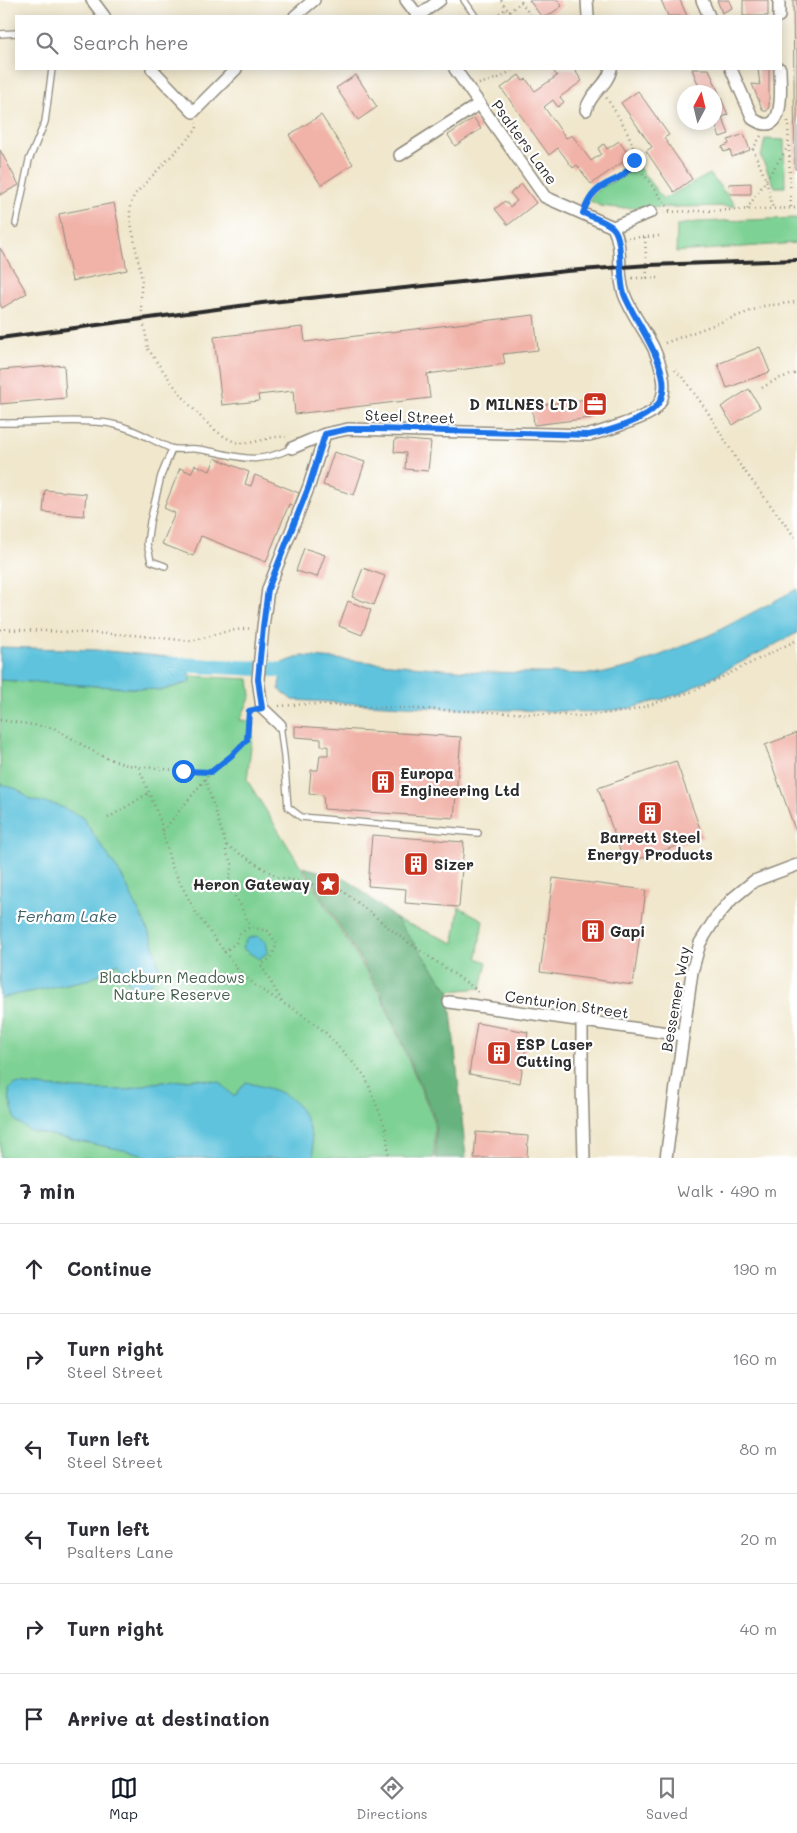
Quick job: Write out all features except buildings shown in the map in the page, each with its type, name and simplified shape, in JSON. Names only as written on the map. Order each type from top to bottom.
[{"type":"street","points":[[92,0],[103,15]]},
{"type":"street","points":[[296,15],[314,0]]},
{"type":"street","points":[[406,0],[417,15]]},
{"type":"street","points":[[419,15],[440,0]]},
{"type":"street","points":[[587,0],[588,15]]},
{"type":"street","points":[[702,0],[709,15]]},
{"type":"street","points":[[779,0],[779,15]]},
{"type":"street","points":[[153,70],[193,112],[235,70]]},
{"type":"street","name":"Psalters Lane","points":[[456,70],[545,196],[613,227]]},
{"type":"street","points":[[586,110],[592,95],[600,88],[613,70]]},
{"type":"street","points":[[731,70],[753,119],[759,123],[768,124],[774,121],[779,114],[780,70]]},
{"type":"street","points":[[400,155],[479,104]]},
{"type":"street","points":[[613,227],[651,212]]},
{"type":"street","name":"Steel Street","points":[[292,448],[325,434],[348,429],[589,435],[604,432],[652,411],[658,404],[664,388],[660,368],[653,348],[630,308],[624,292],[620,278],[619,239],[613,227]]},
{"type":"street","points":[[280,726],[262,708],[258,679],[268,589],[309,486],[325,434]]},
{"type":"street","name":"Bessemer Way","points":[[666,1158],[682,1035],[692,972],[700,943],[715,919],[732,899],[754,881],[797,865]]},
{"type":"street","name":"Centurion Street","points":[[448,1002],[682,1035]]},
{"type":"street","points":[[582,1021],[584,1158]]},
{"type":"lane","points":[[464,0],[474,15]]},
{"type":"lane","points":[[0,34],[15,33]]},
{"type":"lane","points":[[16,224],[29,160],[45,122],[52,70]]},
{"type":"lane","points":[[0,423],[72,421],[109,424],[148,436],[172,449],[195,449],[257,460],[292,448]]},
{"type":"lane","points":[[165,566],[151,561],[147,544],[161,476],[172,449]]},
{"type":"lane","points":[[280,726],[288,807],[301,816],[478,832]]},
{"type":"path","points":[[500,0],[509,12],[521,2],[530,15]]},
{"type":"path","points":[[496,15],[507,8]]},
{"type":"path","points":[[468,87],[502,77],[512,70]]},
{"type":"path","points":[[583,213],[595,192],[604,185],[621,178],[628,172],[636,154],[627,131],[600,88]]},
{"type":"path","points":[[193,112],[197,129],[134,196],[130,207],[130,218],[142,280],[141,306],[148,349],[166,375],[196,411],[214,430],[225,438],[240,442],[255,442],[279,436],[292,438],[304,443]]},
{"type":"path","points":[[779,114],[789,122],[791,208]]},
{"type":"path","points":[[768,124],[753,149],[766,180],[773,209]]},
{"type":"path","points":[[746,210],[790,143]]},
{"type":"path","points":[[634,160],[671,212]]},
{"type":"path","points":[[651,212],[797,208]]},
{"type":"path","points":[[619,239],[659,236]]},
{"type":"path","points":[[645,237],[647,278]]},
{"type":"path","points":[[620,278],[662,278]]},
{"type":"path","points":[[653,348],[764,306],[797,302]]},
{"type":"path","points":[[672,367],[707,411],[740,465],[797,540]]},
{"type":"path","points":[[762,388],[777,379],[797,373]]},
{"type":"path","points":[[0,629],[133,635],[191,641],[228,631],[263,627]]},
{"type":"path","points":[[164,831],[211,772],[247,740],[249,711],[308,704],[581,716],[630,711],[694,692],[797,640]]},
{"type":"path","points":[[0,720],[54,728],[101,756],[139,768],[211,772]]},
{"type":"path","points":[[139,768],[164,831],[171,865],[196,913],[238,970],[256,986],[296,1010],[325,1032],[365,1076],[386,1130],[389,1158]]},
{"type":"path","points":[[205,779],[226,845],[226,852],[232,864],[228,886],[240,904],[250,927]]},
{"type":"path","points":[[108,818],[149,793]]},
{"type":"path","points":[[226,845],[277,877],[342,890],[398,935],[477,990],[482,1007]]},
{"type":"path","points":[[224,952],[236,943],[238,934],[250,927],[268,931],[277,944],[272,958],[262,965],[284,1004]]},
{"type":"green space","points":[[765,139],[784,140],[785,187],[775,187],[761,157]]},
{"type":"green space","points":[[634,161],[663,199],[710,174],[736,206],[618,208],[600,206],[589,200],[604,185],[621,178],[628,172]]},
{"type":"green space","points":[[797,218],[797,243],[676,252],[677,225],[698,222]]},
{"type":"green space","name":"Blackburn Meadows Nature Reserve","points":[[190,676],[249,679],[251,696],[240,720],[254,721],[247,780],[380,994],[434,1120],[434,1158],[0,1158],[0,680],[163,690],[190,682]]},
{"type":"green space","points":[[303,867],[347,879],[396,919],[449,991],[466,1158],[436,1158],[435,1119],[381,993]]},
{"type":"green space","points":[[459,907],[483,920],[477,958],[487,962],[481,988],[449,991],[396,919],[454,943]]},
{"type":"water","points":[[797,589],[797,633],[680,694],[631,708],[596,712],[461,709],[292,700],[279,689],[282,663],[302,656],[478,672],[600,674],[634,666],[712,634]]},
{"type":"water","points":[[0,647],[96,650],[180,658],[189,667],[190,682],[163,690],[0,680]]},
{"type":"water","name":"Ferham Lake","points":[[0,784],[17,789],[31,800],[57,805],[82,817],[123,878],[153,941],[160,972],[138,998],[118,963],[91,979],[0,998]]},
{"type":"water","points":[[257,936],[266,942],[268,952],[259,959],[242,948],[247,939]]},
{"type":"water","points":[[197,1079],[220,1082],[234,1097],[246,1082],[274,1090],[291,1099],[303,1113],[307,1122],[314,1158],[148,1158],[142,1154],[30,1131],[16,1121],[10,1101],[9,1089],[15,1084],[76,1089],[126,1090],[152,1083]]},
{"type":"waterway","points":[[166,664],[271,669],[300,673]]},
{"type":"railway","points":[[0,338],[262,303],[567,271],[649,265],[797,260]]},
{"type":"place","name":"D MILNES LTD","points":[[595,404]]},
{"type":"place","name":"Europa Engineering Ltd","points":[[383,782]]},
{"type":"place","name":"Barrett Steel Energy Products","points":[[650,813]]},
{"type":"place","name":"Sizer","points":[[416,864]]},
{"type":"place","name":"Heron Gateway","points":[[328,884]]},
{"type":"place","name":"Gapi","points":[[593,931]]},
{"type":"place","name":"ESP Laser Cutting","points":[[499,1053]]},
{"type":"route","points":[[183,771],[211,772],[247,740],[249,711],[262,708],[258,679],[268,589],[309,486],[325,434],[337,430],[376,429],[570,436],[589,435],[604,432],[643,416],[652,411],[658,404],[664,388],[660,368],[653,348],[630,308],[624,292],[620,278],[619,239],[613,227],[583,213],[595,192],[604,185],[621,178],[628,172],[634,160]]}]
